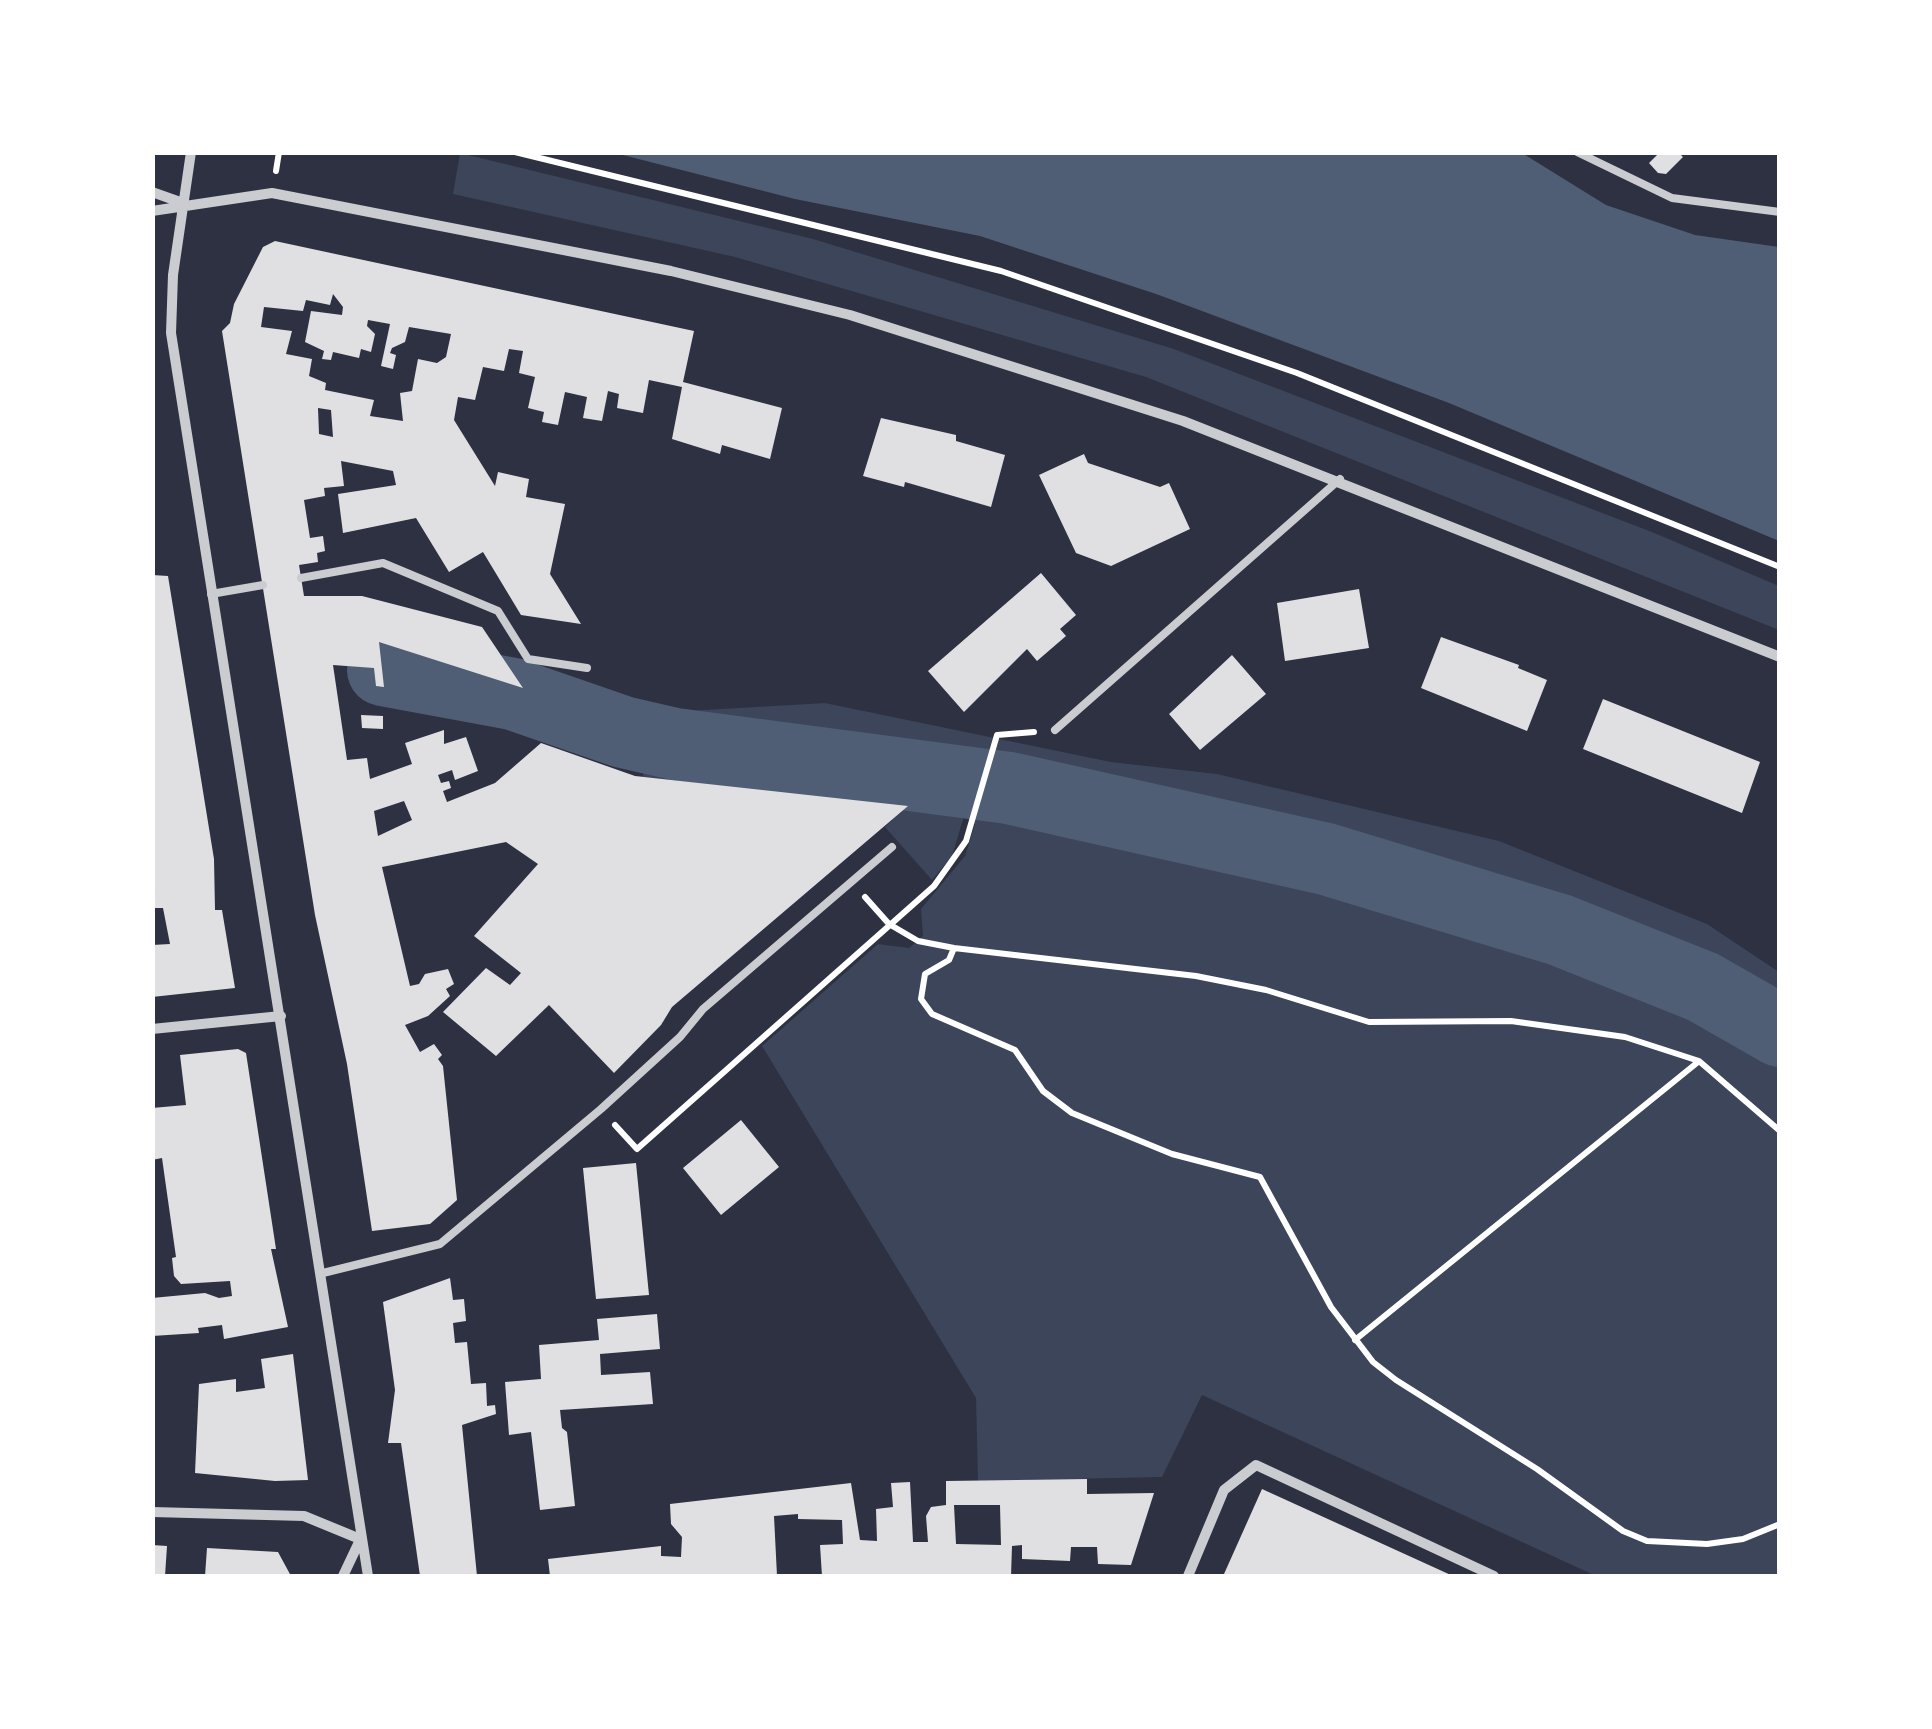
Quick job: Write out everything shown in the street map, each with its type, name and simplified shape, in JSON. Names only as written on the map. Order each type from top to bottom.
[{"type":"street","points":[[191,152],[173,275],[171,333],[368,1576]]},
{"type":"street","points":[[152,192],[184,203]]},
{"type":"street","points":[[152,210],[272,193],[760,291],[1044,373],[1340,479],[1780,657]]},
{"type":"street","points":[[152,1029],[281,1016]]},
{"type":"street","points":[[1188,1576],[1224,1490],[1256,1465],[1494,1576]]},
{"type":"street","points":[[152,1512],[304,1516],[360,1539]]},
{"type":"street","points":[[342,1576],[360,1539]]},
{"type":"lane","points":[[1577,152],[1672,198],[1780,212]]},
{"type":"lane","points":[[1054,730],[1340,479]]},
{"type":"lane","points":[[301,578],[383,564],[498,611],[528,659],[587,668]]},
{"type":"lane","points":[[211,594],[263,585]]},
{"type":"lane","points":[[323,1273],[440,1244],[601,1109],[680,1036],[702,1009],[892,848]]},
{"type":"path","points":[[515,152],[1000,271],[1298,373],[1780,568]]},
{"type":"path","points":[[601,1109],[637,1149],[944,875],[966,840],[997,735],[1054,730]]},
{"type":"path","points":[[851,881],[890,924],[918,941],[1196,976],[1266,990],[1369,1022],[1511,1021],[1624,1037],[1699,1061],[1780,1131]]},
{"type":"path","points":[[954,948],[949,960],[924,974],[921,999],[932,1014],[1015,1050],[1043,1090],[1072,1113],[1146,1145],[1260,1177],[1312,1278],[1355,1340],[1396,1380],[1537,1469],[1623,1531],[1647,1541],[1707,1544],[1743,1539],[1780,1524]]},
{"type":"path","points":[[1355,1340],[1699,1061]]},
{"type":"shaded area","points":[[460,153],[813,239],[1174,349],[1652,532],[1779,586],[1779,630],[1146,377],[735,257],[453,194]]},
{"type":"shaded area","points":[[615,153],[1522,153],[1606,205],[1695,235],[1779,247],[1779,541],[1449,403],[1159,295],[980,236],[795,199]]},
{"type":"shaded area","points":[[825,703],[1111,762],[1217,774],[1499,841],[1707,924],[1779,972],[1779,1576],[1596,1576],[1202,1395],[1162,1477],[978,1481],[976,1398],[762,1046],[878,944],[909,948],[923,936],[921,909],[965,856],[975,824],[964,816],[952,856],[932,880],[885,827],[907,805],[643,777],[652,713]]},
{"type":"building","points":[[1660,152],[1678,152],[1683,157],[1666,174],[1658,173],[1649,163]]},
{"type":"building","points":[[275,241],[694,331],[683,382],[782,408],[770,459],[722,445],[720,454],[672,439],[682,387],[649,380],[643,413],[617,408],[619,394],[608,391],[602,421],[583,418],[587,397],[565,392],[558,425],[542,422],[544,412],[528,408],[535,377],[519,373],[523,351],[509,349],[504,371],[483,367],[475,400],[458,397],[454,420],[495,486],[498,472],[529,479],[526,497],[565,504],[550,574],[581,624],[521,615],[483,552],[449,572],[416,518],[343,533],[338,494],[396,485],[393,471],[341,461],[344,486],[324,488],[325,496],[304,500],[310,538],[323,536],[325,551],[317,553],[318,562],[299,565],[304,596],[362,596],[482,627],[523,688],[379,642],[384,687],[376,686],[374,668],[333,665],[347,760],[367,758],[370,779],[412,764],[405,743],[444,730],[444,744],[466,737],[478,771],[455,780],[452,770],[438,775],[441,783],[449,781],[451,788],[443,791],[447,802],[495,783],[541,743],[635,776],[908,806],[672,1007],[661,1025],[614,1073],[549,1005],[496,1056],[443,1012],[486,968],[510,985],[521,973],[474,936],[538,864],[506,842],[382,867],[410,986],[419,984],[425,974],[448,969],[454,984],[446,989],[450,996],[428,1016],[405,1025],[420,1052],[434,1044],[442,1055],[438,1059],[443,1066],[457,1200],[430,1224],[372,1231],[347,1064],[315,915],[222,331],[230,323],[234,304],[263,247]],"holes":[[[333,294],[343,307],[342,315],[311,311],[305,342],[324,351],[322,359],[331,360],[333,352],[359,358],[361,349],[371,352],[375,334],[367,326],[368,320],[390,324],[381,366],[393,369],[396,355],[390,353],[405,342],[409,327],[451,334],[446,357],[437,363],[418,359],[412,391],[400,393],[403,421],[370,416],[374,400],[325,390],[326,383],[309,376],[312,359],[286,354],[292,331],[261,327],[264,307],[303,311],[306,300],[330,305]],[[318,408],[331,410],[333,437],[319,434]],[[404,801],[412,820],[378,836],[374,811]]]},
{"type":"building","points":[[881,418],[956,435],[956,441],[1005,455],[991,507],[905,482],[904,487],[863,476]]},
{"type":"building","points":[[1084,454],[1088,463],[1160,487],[1169,483],[1190,529],[1111,566],[1076,553],[1039,475]]},
{"type":"building","points":[[1041,573],[1076,615],[1060,629],[1066,636],[1037,661],[1027,649],[964,712],[928,671]]},
{"type":"building","points":[[152,575],[168,576],[214,859],[215,910],[222,910],[235,988],[152,997],[152,945],[170,944],[163,908],[152,908]]},
{"type":"building","points":[[1359,589],[1369,648],[1285,661],[1277,603]]},
{"type":"building","points":[[1441,637],[1519,665],[1518,668],[1547,680],[1527,731],[1421,688]]},
{"type":"building","points":[[1232,655],[1266,694],[1200,750],[1169,714]]},
{"type":"building","points":[[1603,699],[1760,762],[1742,813],[1583,749]]},
{"type":"building","points":[[361,715],[383,716],[383,729],[362,728]]},
{"type":"building","points":[[238,1049],[246,1053],[276,1249],[271,1249],[288,1327],[224,1339],[222,1325],[198,1328],[199,1333],[152,1336],[152,1298],[205,1293],[219,1298],[232,1296],[230,1281],[181,1284],[174,1276],[172,1258],[176,1257],[162,1158],[152,1160],[152,1108],[186,1105],[180,1055]]},
{"type":"building","points":[[741,1120],[779,1167],[721,1215],[683,1168]]},
{"type":"building","points":[[636,1163],[649,1295],[596,1299],[583,1168]]},
{"type":"building","points":[[450,1278],[453,1300],[464,1299],[466,1321],[453,1323],[455,1343],[467,1342],[471,1384],[486,1383],[487,1406],[495,1405],[496,1414],[462,1425],[477,1576],[420,1576],[401,1443],[388,1443],[395,1390],[383,1302]]},
{"type":"building","points":[[657,1314],[660,1349],[600,1354],[601,1375],[650,1372],[653,1404],[560,1410],[562,1428],[567,1432],[575,1506],[540,1510],[531,1432],[509,1435],[505,1382],[541,1379],[539,1345],[599,1340],[597,1319]]},
{"type":"building","points":[[293,1354],[308,1480],[275,1481],[195,1473],[199,1384],[236,1379],[236,1392],[265,1388],[261,1359]]},
{"type":"building","points":[[1087,1479],[1087,1494],[1154,1493],[1131,1565],[1098,1564],[1097,1547],[1071,1547],[1070,1561],[1022,1559],[1022,1545],[1012,1546],[1011,1576],[822,1576],[820,1545],[843,1544],[842,1520],[798,1519],[798,1514],[774,1516],[777,1576],[550,1576],[548,1559],[661,1546],[661,1556],[681,1557],[682,1537],[671,1524],[670,1504],[851,1483],[860,1540],[877,1541],[876,1509],[893,1507],[891,1483],[910,1482],[913,1542],[928,1542],[926,1516],[931,1507],[946,1505],[946,1481]],"holes":[[[954,1505],[1000,1505],[1001,1545],[956,1544]]]},
{"type":"building","points":[[1262,1489],[1453,1576],[1228,1576],[1224,1574]]},
{"type":"building","points":[[152,1545],[167,1546],[165,1576],[152,1576]]},
{"type":"building","points":[[207,1548],[278,1552],[291,1576],[205,1576]]},
{"type":"waterway","points":[[383,670],[513,694],[623,732],[675,744],[1009,788],[1326,859],[1560,930],[1703,987],[1780,1031]]}]
